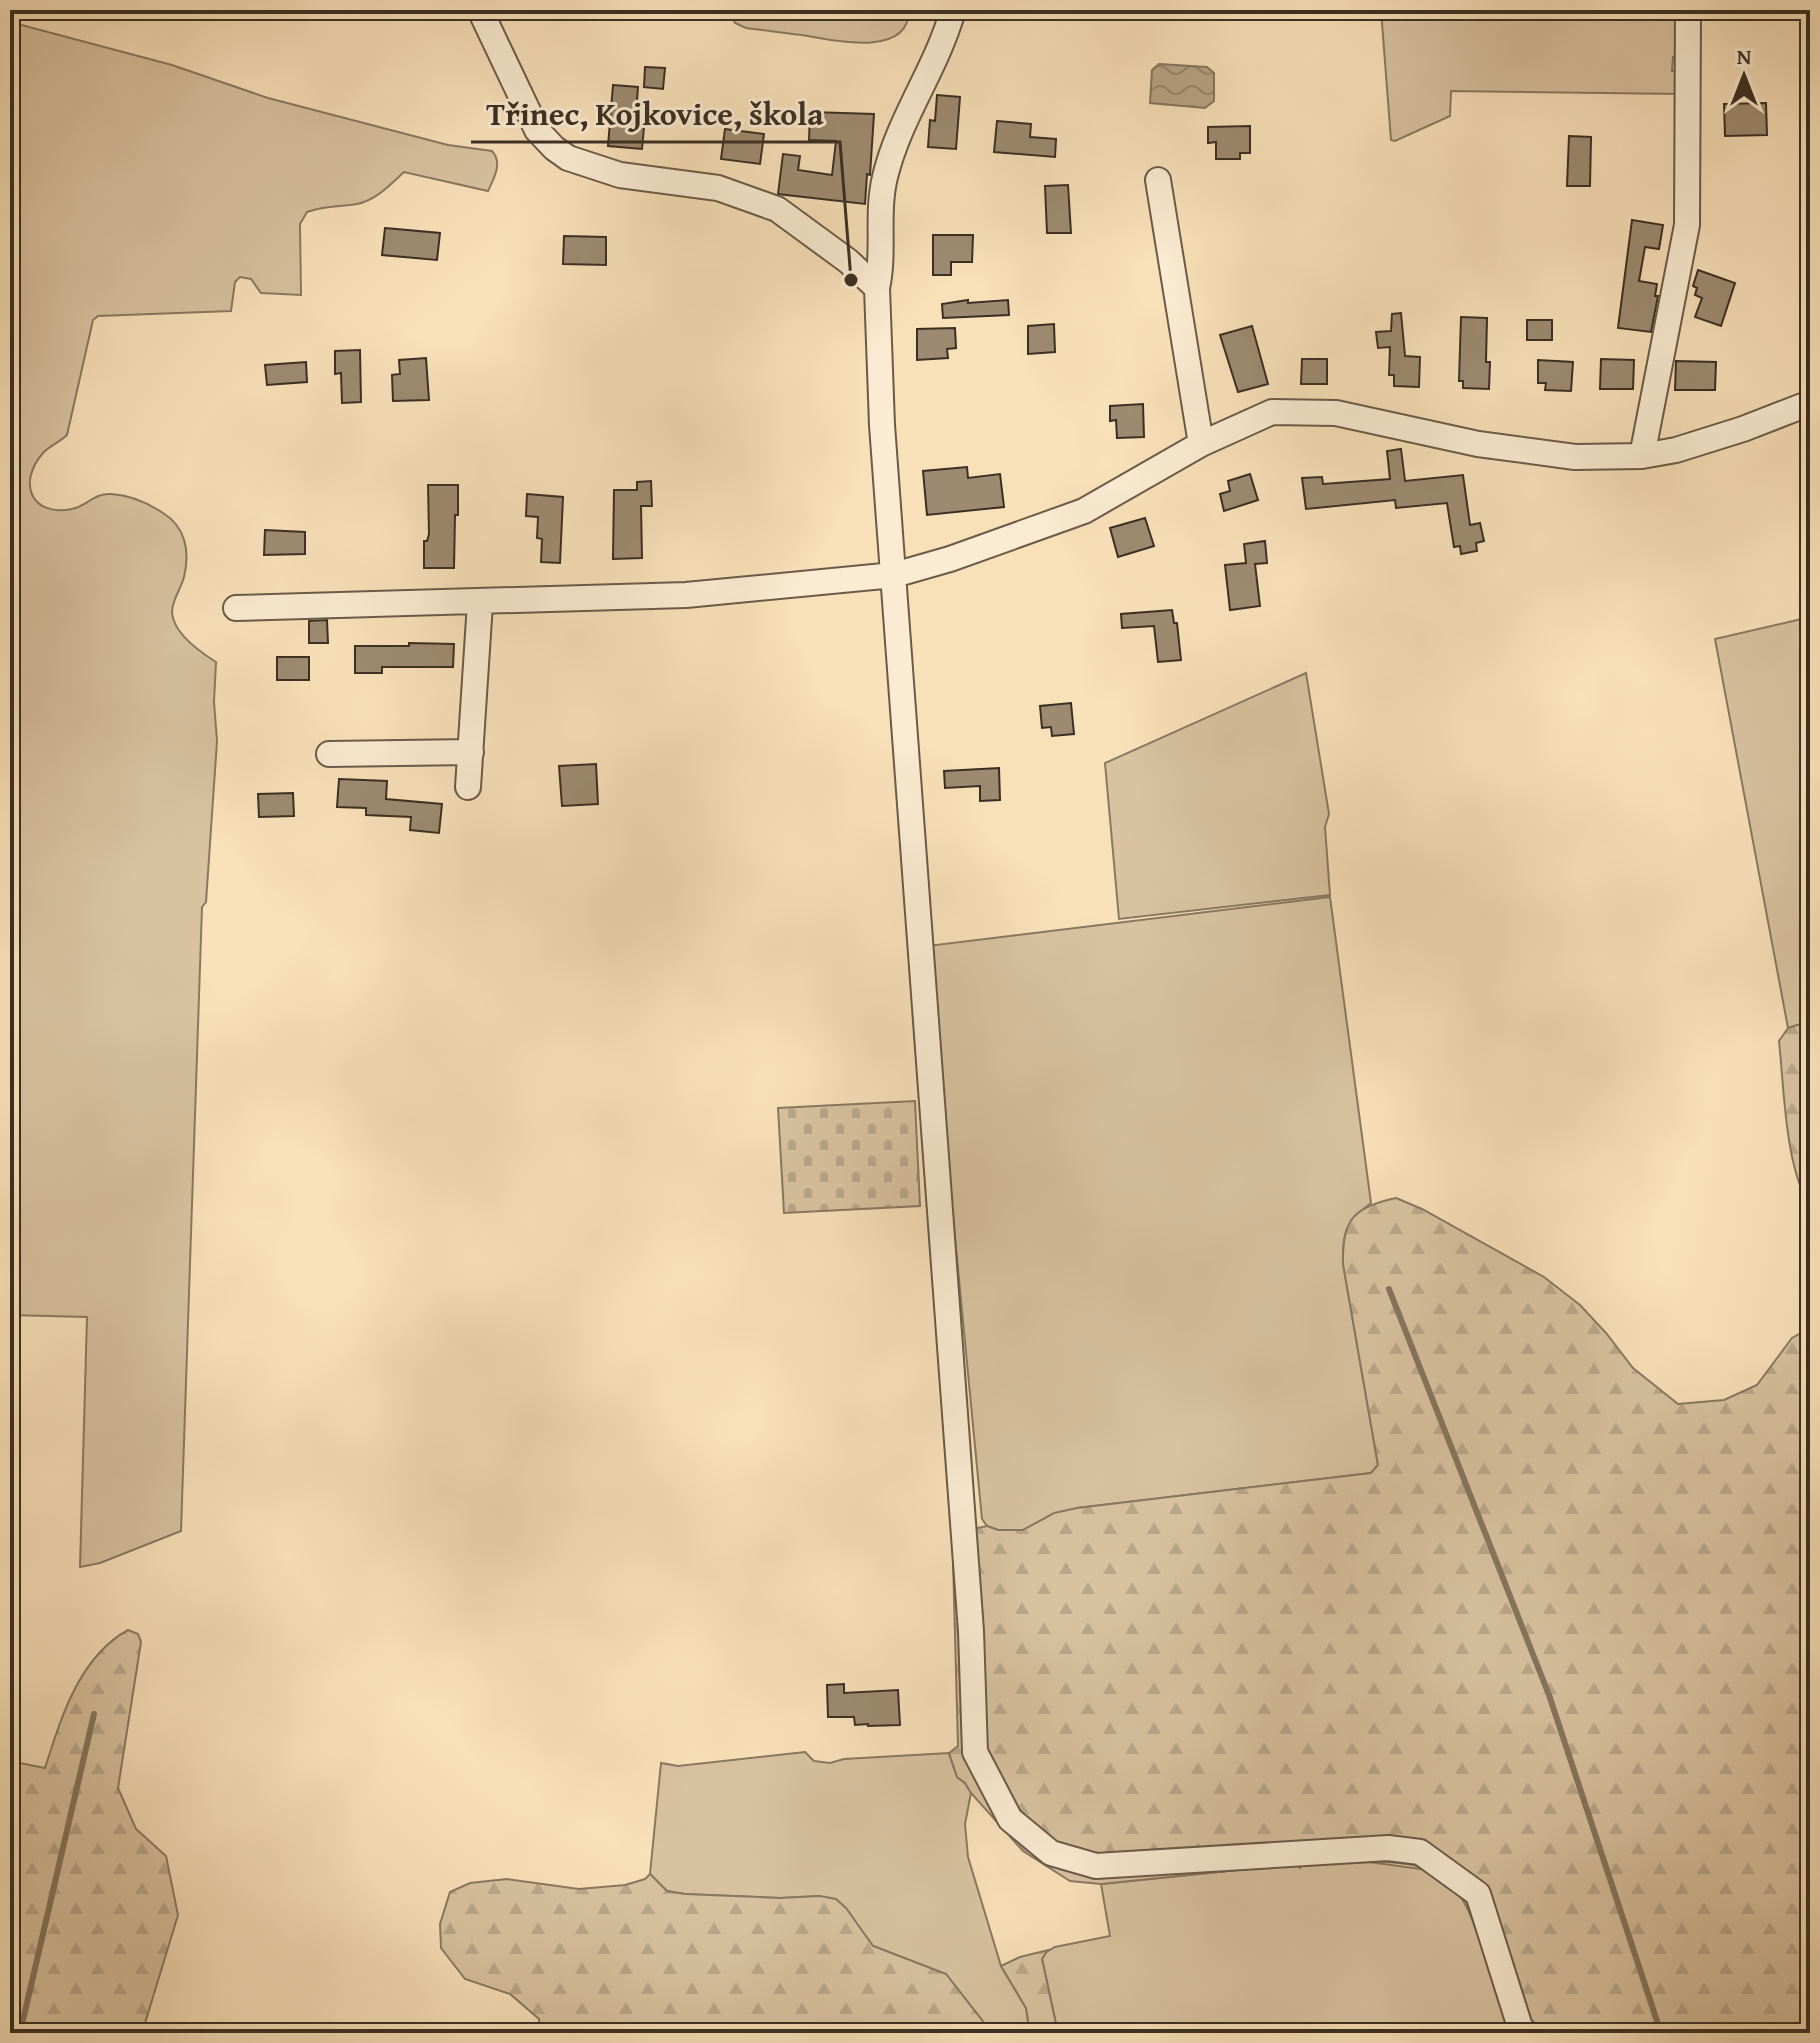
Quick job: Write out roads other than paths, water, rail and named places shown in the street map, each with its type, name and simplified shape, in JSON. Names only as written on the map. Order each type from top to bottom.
[{"type":"street","points":[[480,10],[537,130],[554,148],[580,162],[620,175],[718,188],[777,209],[848,261],[877,288]]},
{"type":"street","points":[[953,10],[946,38],[893,150],[884,178],[881,269],[877,288],[882,425],[971,1631],[975,1752],[1010,1819],[1051,1853],[1096,1866],[1388,1848],[1420,1852],[1478,1894],[1520,2027],[1526,2033]]},
{"type":"street","points":[[1642,456],[1687,225],[1688,10]]},
{"type":"street","points":[[1158,180],[1201,444]]},
{"type":"street","points":[[236,608],[686,595],[894,575],[950,559],[1084,511],[1201,444],[1272,412],[1336,413],[1478,444],[1575,457],[1642,456],[1690,446],[1810,403]]},
{"type":"street","points":[[468,787],[480,603]]},
{"type":"street","points":[[329,754],[471,752]]},
{"type":"water","points":[[1159,64],[1207,67],[1214,73],[1214,101],[1205,108],[1150,103],[1152,70]]},
{"type":"waterway","points":[[1389,1289],[1549,1695],[1661,2033]]},
{"type":"waterway","points":[[20,2033],[94,1714]]},
{"type":"place","name":"Třinec, Kojkovice, škola","points":[[851,280]]}]
